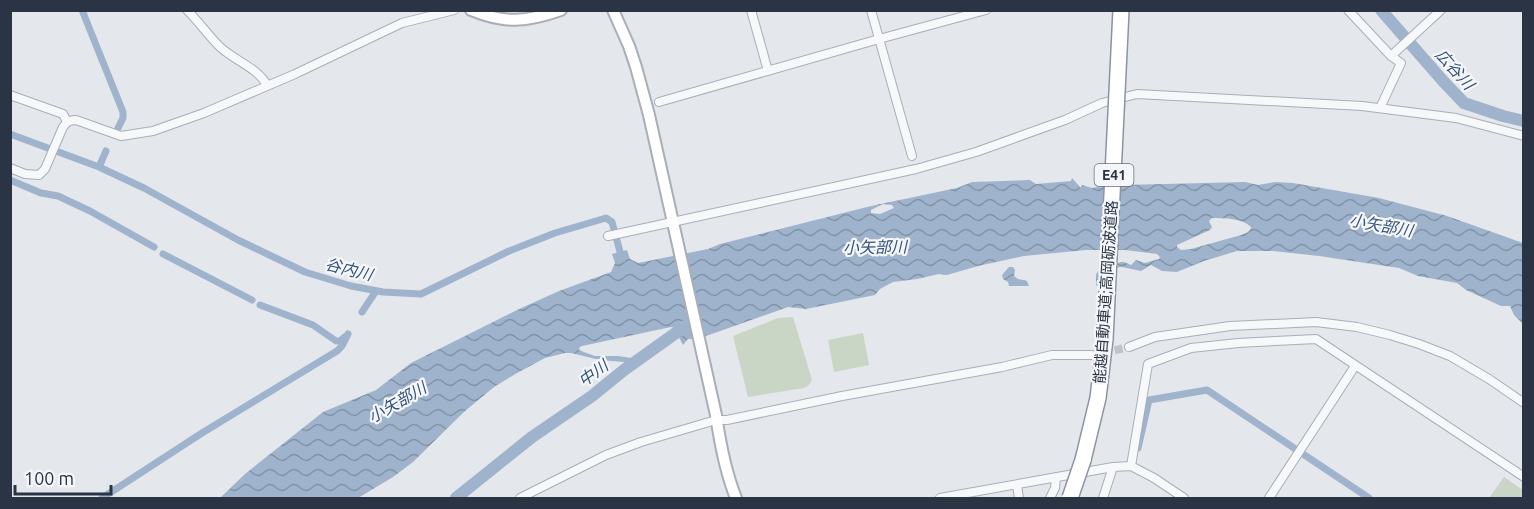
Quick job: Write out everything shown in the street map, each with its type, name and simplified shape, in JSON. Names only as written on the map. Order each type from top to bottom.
[{"type":"highway","name":"能越自動車道;高岡砺波道路","points":[[1070,498],[1083,460],[1098,398],[1105,339],[1121,10]]},
{"type":"street","points":[[188,10],[220,47],[241,61],[267,85]]},
{"type":"street","points":[[65,124],[76,120],[121,136],[153,131],[295,74],[402,23],[454,10]]},
{"type":"street","points":[[471,10],[514,21],[529,20],[561,10]]},
{"type":"street","points":[[613,10],[629,46],[649,115],[722,451],[736,498]]},
{"type":"street","points":[[751,10],[768,71]]},
{"type":"street","points":[[871,10],[912,156]]},
{"type":"street","points":[[659,102],[986,10]]},
{"type":"street","points":[[1348,10],[1391,56],[1401,63],[1380,108]]},
{"type":"street","points":[[1391,56],[1441,10]]},
{"type":"street","points":[[608,236],[673,224],[743,206],[916,169],[976,152],[1065,120],[1102,103],[1137,94],[1362,106],[1456,118],[1524,136]]},
{"type":"street","points":[[10,95],[63,114],[65,124],[45,169],[39,175],[25,174],[10,168]]},
{"type":"street","points":[[1129,347],[1155,337],[1230,326],[1316,322],[1357,327],[1419,344],[1450,356],[1489,379],[1524,404]]},
{"type":"street","points":[[1131,466],[1148,364],[1191,348],[1316,339],[1524,477]]},
{"type":"street","points":[[520,498],[606,455],[716,417],[727,420],[1052,355],[1092,355]]},
{"type":"street","points":[[1269,498],[1355,366]]},
{"type":"street","points":[[940,498],[1113,467],[1131,466],[1184,498]]},
{"type":"street","points":[[1103,498],[1113,467]]},
{"type":"street","points":[[1050,498],[1055,488],[1056,478]]},
{"type":"street","points":[[1017,485],[1019,498]]},
{"type":"green space","points":[[793,317],[812,380],[804,388],[748,397],[733,336],[778,318]]},
{"type":"green space","points":[[863,333],[869,365],[834,372],[828,340]]},
{"type":"green space","points":[[1504,477],[1523,490],[1523,498],[1489,498]]},
{"type":"water","name":"小矢部川","points":[[1072,178],[1081,188],[1082,185],[1092,188],[1119,183],[1123,185],[1245,182],[1258,185],[1275,182],[1293,183],[1379,198],[1447,216],[1523,243],[1523,324],[1514,315],[1510,306],[1501,306],[1466,290],[1457,283],[1418,276],[1399,268],[1319,256],[1273,251],[1237,251],[1177,272],[1162,271],[1151,265],[1141,271],[1122,267],[1110,268],[1110,287],[1099,287],[1096,285],[1098,271],[1121,262],[1131,265],[1136,260],[1145,263],[1160,257],[1157,254],[1125,250],[1086,250],[1024,256],[947,275],[939,274],[893,282],[880,289],[875,295],[806,309],[788,307],[706,336],[688,339],[683,345],[674,328],[671,327],[582,346],[579,350],[594,356],[632,358],[626,363],[565,353],[545,358],[494,387],[465,411],[413,462],[358,498],[220,498],[245,474],[323,412],[376,390],[411,363],[517,310],[559,291],[611,272],[615,263],[612,254],[627,250],[630,259],[638,263],[708,249],[871,206],[957,188],[972,182],[1030,180],[1036,184],[1071,181]],"holes":[[[883,204],[892,205],[894,208],[880,214],[871,213],[871,210]],[[1212,218],[1238,220],[1251,227],[1249,231],[1241,235],[1191,249],[1181,250],[1177,247],[1210,230],[1212,227],[1209,221]]]},
{"type":"water","points":[[1009,267],[1013,267],[1014,276],[1027,281],[1029,286],[1009,286],[1008,282],[1003,279],[1002,275]]},
{"type":"waterway","points":[[82,10],[123,112],[118,128]]},
{"type":"waterway","name":"広谷川","points":[[1381,10],[1464,103],[1524,121]]},
{"type":"waterway","name":"谷内川","points":[[10,134],[99,167],[144,188],[238,240],[305,272],[351,286],[383,292],[421,294],[509,251],[555,233],[606,218],[612,222],[622,259]]},
{"type":"waterway","points":[[99,167],[106,151]]},
{"type":"waterway","points":[[10,180],[41,193],[58,196],[154,247]]},
{"type":"waterway","points":[[163,254],[252,300]]},
{"type":"waterway","points":[[362,312],[376,291]]},
{"type":"waterway","points":[[260,305],[313,325],[336,341],[346,336]]},
{"type":"waterway","name":"中川","points":[[456,498],[532,437],[592,396],[687,325]]},
{"type":"waterway","points":[[102,498],[202,433],[337,351],[348,334]]},
{"type":"waterway","points":[[1138,448],[1149,400],[1207,390],[1369,498]]},
{"type":"tunnel","points":[[1103,353],[1129,347]]}]
